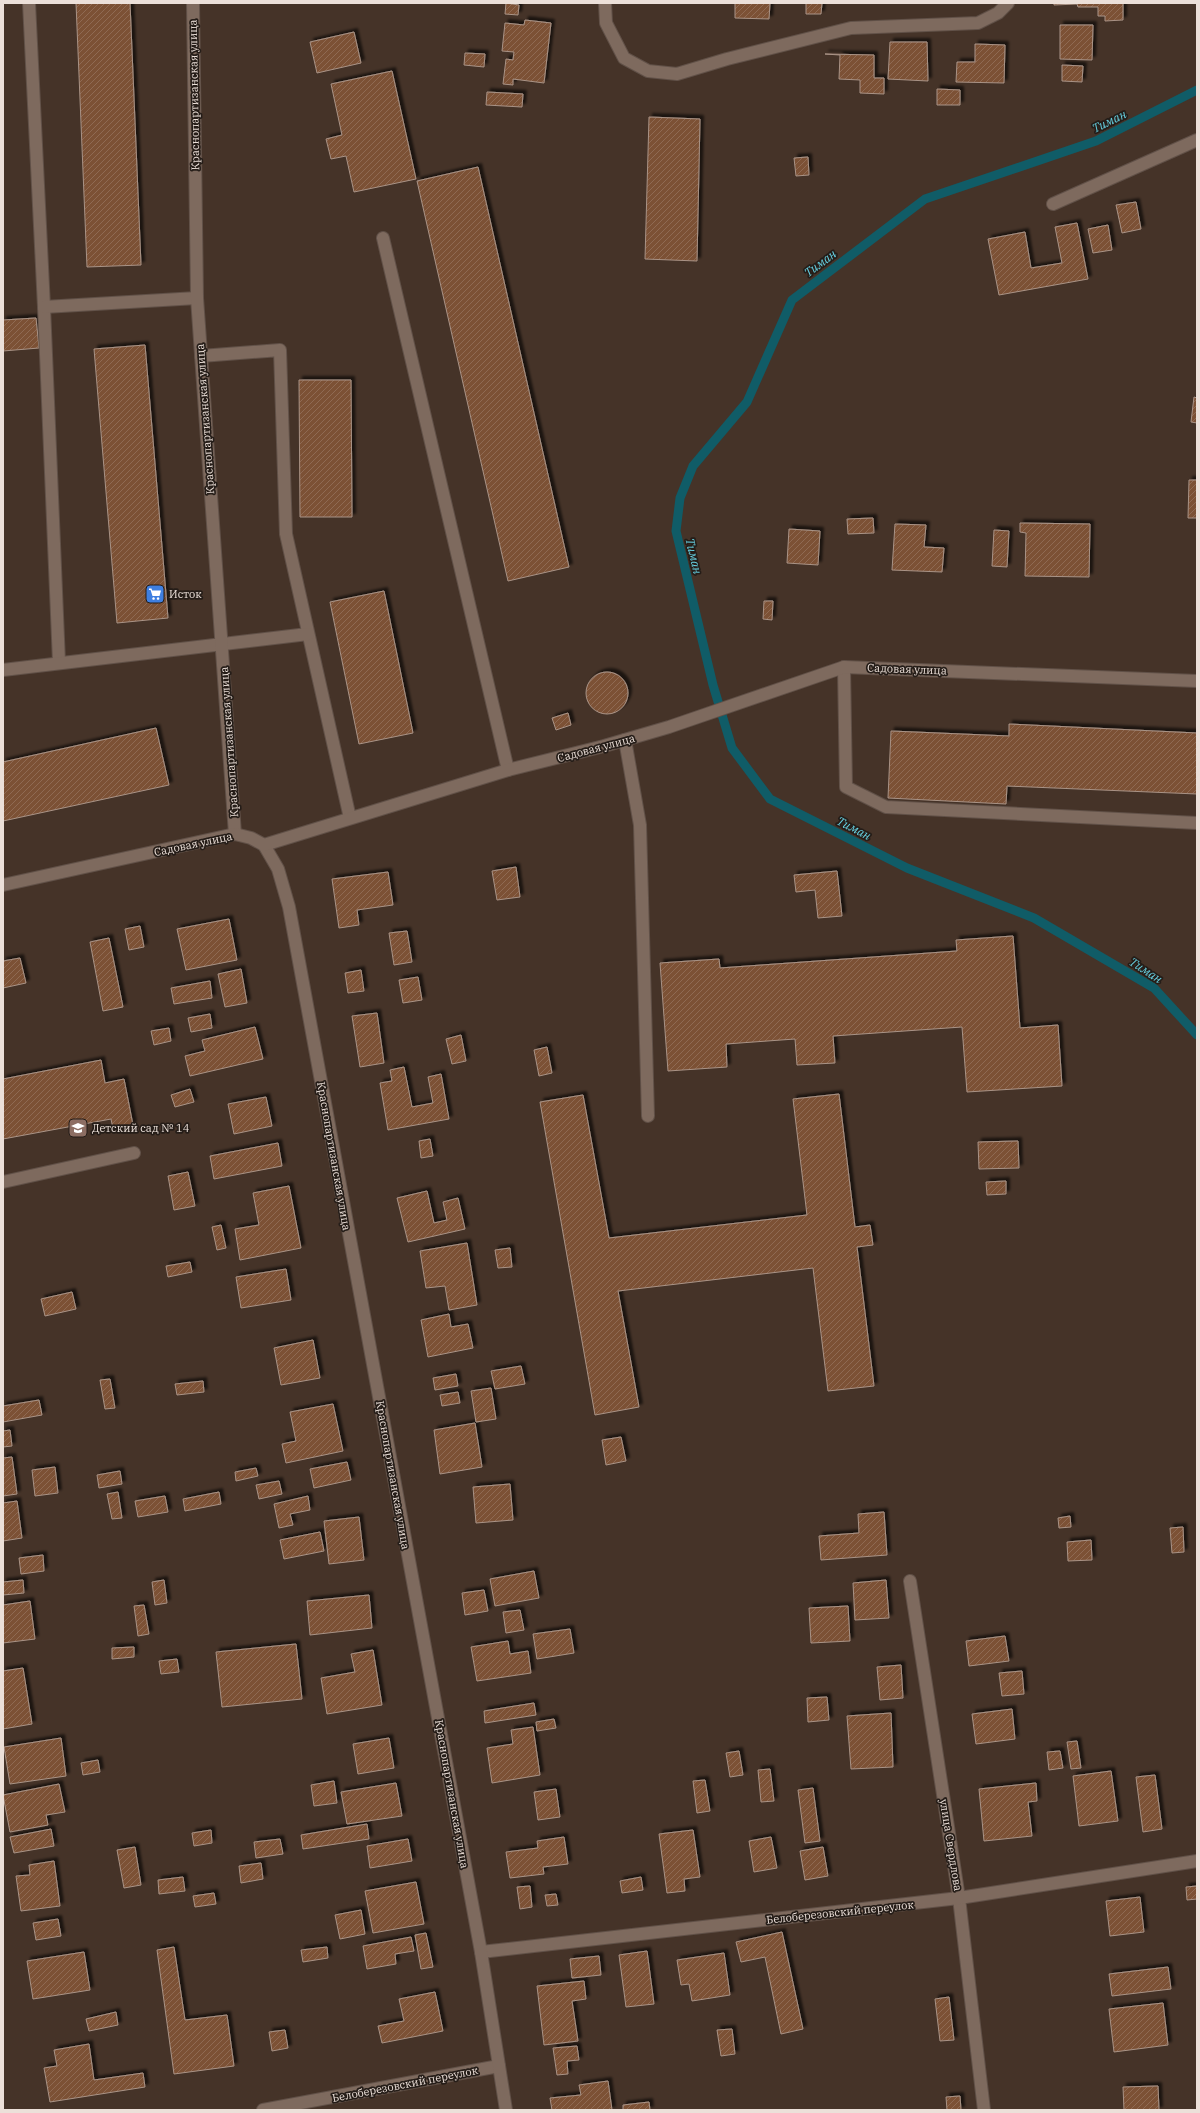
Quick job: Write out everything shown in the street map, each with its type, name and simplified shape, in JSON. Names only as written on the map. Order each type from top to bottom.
[{"type":"street","points":[[29,3],[59,662]]},
{"type":"street","name":"Краснопартизанская улица","points":[[193,3],[197,298],[236,834]]},
{"type":"street","points":[[604,3],[606,23],[624,58],[648,71],[677,74],[727,59],[851,28],[978,23],[998,13],[1008,3]]},
{"type":"street","points":[[1053,204],[1197,140]]},
{"type":"street","points":[[383,238],[508,770]]},
{"type":"street","points":[[44,307],[197,298]]},
{"type":"street","points":[[201,356],[280,350],[286,534],[350,818]]},
{"type":"street","points":[[3,670],[59,662],[308,634]]},
{"type":"street","points":[[844,667],[846,787],[886,807],[1197,823]]},
{"type":"street","name":"Садовая улица","points":[[3,885],[236,834],[251,838],[264,845],[508,770],[670,727],[844,667],[1197,681]]},
{"type":"street","points":[[625,740],[640,825],[648,1116]]},
{"type":"street","name":"Краснопартизанская улица","points":[[264,845],[278,870],[289,907],[481,1952],[506,2110]]},
{"type":"street","points":[[3,1182],[134,1153]]},
{"type":"street","name":"улица Свердлова","points":[[910,1580],[959,1898],[984,2110]]},
{"type":"street","name":"Белоберезовский переулок","points":[[481,1952],[959,1898],[1197,1861]]},
{"type":"street","name":"Белоберезовский переулок","points":[[263,2110],[499,2066]]},
{"type":"building","points":[[76,3],[130,3],[141,265],[87,267]]},
{"type":"building","points":[[506,3],[519,5],[518,15],[505,14]]},
{"type":"building","points":[[735,3],[770,3],[769,19],[735,18]]},
{"type":"building","points":[[806,3],[822,3],[821,14],[806,14]]},
{"type":"building","points":[[1054,3],[1123,3],[1123,20],[1105,21],[1105,16],[1098,16],[1098,7],[1078,7],[1077,4],[1054,5]]},
{"type":"building","points":[[525,20],[551,23],[544,83],[513,79],[513,85],[503,84],[506,59],[513,60],[514,52],[502,51],[505,23],[524,25]]},
{"type":"building","points":[[1060,25],[1093,25],[1092,60],[1060,59]]},
{"type":"building","points":[[354,32],[361,63],[317,73],[310,42]]},
{"type":"building","points":[[890,42],[927,42],[928,81],[888,79]]},
{"type":"building","points":[[975,44],[1005,45],[1004,83],[956,82],[957,62],[975,62]]},
{"type":"building","points":[[465,53],[485,54],[484,67],[464,65]]},
{"type":"building","points":[[825,54],[874,55],[874,78],[884,78],[884,94],[860,93],[860,80],[839,79],[840,55]]},
{"type":"building","points":[[1062,65],[1083,66],[1082,82],[1062,81]]},
{"type":"building","points":[[392,71],[416,179],[354,192],[346,156],[331,159],[326,139],[342,135],[331,84]]},
{"type":"building","points":[[937,89],[960,90],[960,105],[937,105]]},
{"type":"building","points":[[487,92],[523,94],[522,107],[486,105]]},
{"type":"building","points":[[649,117],[700,119],[697,261],[645,259]]},
{"type":"building","points":[[808,157],[809,175],[796,176],[794,158]]},
{"type":"building","points":[[478,167],[569,567],[508,581],[417,181]]},
{"type":"building","points":[[1136,202],[1141,229],[1122,233],[1116,205]]},
{"type":"building","points":[[1077,223],[1088,279],[999,295],[988,239],[1025,232],[1031,268],[1062,263],[1055,227]]},
{"type":"building","points":[[1108,225],[1112,250],[1093,253],[1088,229]]},
{"type":"building","points":[[36,318],[39,348],[3,351],[3,320]]},
{"type":"building","points":[[145,345],[168,618],[117,623],[94,349]]},
{"type":"building","points":[[299,380],[351,380],[352,517],[300,517]]},
{"type":"building","points":[[1194,397],[1197,398],[1197,423],[1191,422]]},
{"type":"building","points":[[1189,480],[1197,480],[1197,518],[1188,518]]},
{"type":"building","points":[[873,518],[874,533],[848,534],[847,519]]},
{"type":"building","points":[[1020,523],[1090,524],[1089,577],[1025,576],[1026,533],[1020,532]]},
{"type":"building","points":[[895,524],[926,525],[924,547],[944,548],[942,572],[892,570]]},
{"type":"building","points":[[789,529],[820,531],[818,565],[787,563]]},
{"type":"building","points":[[994,530],[1009,531],[1007,567],[992,566]]},
{"type":"building","points":[[384,591],[413,733],[359,744],[330,602]]},
{"type":"building","points":[[764,601],[773,601],[772,620],[763,619]]},
{"type":"building","points":[[603,672],[611,672],[619,675],[625,681],[628,693],[625,705],[619,711],[611,714],[603,714],[595,711],[589,705],[586,697],[586,689],[589,681],[595,675]]},
{"type":"building","points":[[568,713],[571,725],[556,730],[552,718]]},
{"type":"building","points":[[1009,724],[1197,733],[1197,794],[1007,786],[1006,804],[888,798],[891,731],[1009,736]]},
{"type":"building","points":[[156,728],[169,785],[3,821],[3,762]]},
{"type":"building","points":[[516,867],[520,897],[497,900],[492,871]]},
{"type":"building","points":[[837,871],[842,916],[818,918],[815,890],[796,892],[794,875]]},
{"type":"building","points":[[388,872],[393,905],[357,910],[359,925],[339,928],[332,879]]},
{"type":"building","points":[[229,919],[237,960],[186,970],[177,929]]},
{"type":"building","points":[[140,926],[144,947],[129,950],[125,929]]},
{"type":"building","points":[[407,931],[412,962],[394,965],[389,933]]},
{"type":"building","points":[[1013,936],[1020,1028],[1058,1025],[1062,1086],[967,1092],[962,1027],[833,1036],[835,1063],[797,1065],[795,1039],[726,1044],[727,1067],[668,1071],[660,963],[719,959],[720,968],[957,951],[956,940]]},
{"type":"building","points":[[109,938],[123,1007],[103,1011],[90,942]]},
{"type":"building","points":[[20,958],[26,983],[3,988],[3,961]]},
{"type":"building","points":[[241,969],[247,1003],[225,1007],[218,974]]},
{"type":"building","points":[[361,970],[364,991],[348,993],[345,973]]},
{"type":"building","points":[[418,977],[422,1000],[403,1003],[399,980]]},
{"type":"building","points":[[210,981],[212,998],[174,1004],[171,988]]},
{"type":"building","points":[[377,1013],[384,1063],[360,1067],[352,1016]]},
{"type":"building","points":[[210,1014],[212,1028],[191,1032],[188,1018]]},
{"type":"building","points":[[255,1027],[263,1059],[190,1076],[185,1056],[205,1051],[202,1040]]},
{"type":"building","points":[[169,1028],[171,1041],[154,1045],[151,1031]]},
{"type":"building","points":[[461,1035],[466,1061],[452,1064],[446,1039]]},
{"type":"building","points":[[547,1047],[552,1073],[539,1076],[534,1050]]},
{"type":"building","points":[[101,1060],[105,1083],[124,1079],[133,1125],[113,1129],[111,1119],[3,1139],[3,1079]]},
{"type":"building","points":[[404,1067],[412,1107],[433,1103],[428,1077],[441,1074],[449,1119],[388,1130],[380,1083],[392,1081],[390,1070]]},
{"type":"building","points":[[190,1089],[194,1102],[175,1107],[171,1095]]},
{"type":"building","points":[[839,1094],[855,1227],[870,1225],[873,1245],[857,1247],[874,1386],[828,1391],[813,1268],[618,1291],[639,1407],[595,1415],[540,1102],[583,1095],[609,1238],[807,1215],[793,1099]]},
{"type":"building","points":[[266,1097],[272,1126],[234,1134],[228,1104]]},
{"type":"building","points":[[430,1139],[433,1156],[421,1158],[419,1141]]},
{"type":"building","points":[[1018,1141],[1019,1168],[979,1169],[978,1142]]},
{"type":"building","points":[[278,1143],[282,1166],[214,1179],[210,1156]]},
{"type":"building","points":[[188,1172],[195,1206],[174,1210],[168,1176]]},
{"type":"building","points":[[1006,1181],[1006,1194],[987,1195],[986,1182]]},
{"type":"building","points":[[289,1186],[301,1248],[240,1260],[235,1229],[259,1225],[253,1193]]},
{"type":"building","points":[[427,1191],[434,1223],[447,1220],[443,1202],[458,1198],[465,1229],[408,1242],[397,1198]]},
{"type":"building","points":[[221,1225],[226,1248],[217,1250],[212,1227]]},
{"type":"building","points":[[467,1243],[477,1305],[449,1310],[445,1286],[426,1288],[420,1251]]},
{"type":"building","points":[[510,1248],[512,1267],[498,1268],[495,1250]]},
{"type":"building","points":[[190,1262],[192,1272],[168,1277],[166,1266]]},
{"type":"building","points":[[286,1269],[291,1300],[241,1308],[236,1277]]},
{"type":"building","points":[[72,1292],[76,1309],[45,1316],[41,1299]]},
{"type":"building","points":[[449,1314],[451,1327],[468,1324],[473,1348],[428,1357],[421,1320]]},
{"type":"building","points":[[313,1340],[320,1378],[281,1385],[274,1348]]},
{"type":"building","points":[[521,1366],[525,1384],[495,1389],[491,1371]]},
{"type":"building","points":[[456,1374],[458,1386],[435,1390],[433,1378]]},
{"type":"building","points":[[110,1379],[115,1408],[105,1409],[100,1380]]},
{"type":"building","points":[[203,1381],[204,1392],[177,1395],[175,1384]]},
{"type":"building","points":[[491,1388],[496,1419],[476,1422],[471,1391]]},
{"type":"building","points":[[458,1392],[460,1403],[442,1406],[440,1395]]},
{"type":"building","points":[[39,1400],[42,1415],[3,1422],[3,1406]]},
{"type":"building","points":[[333,1404],[343,1451],[286,1463],[282,1444],[296,1441],[290,1412]]},
{"type":"building","points":[[475,1423],[482,1467],[440,1474],[434,1430]]},
{"type":"building","points":[[10,1430],[12,1446],[3,1447],[3,1431]]},
{"type":"building","points":[[621,1437],[626,1461],[606,1465],[602,1440]]},
{"type":"building","points":[[12,1457],[17,1494],[3,1496],[3,1458]]},
{"type":"building","points":[[347,1462],[351,1480],[314,1488],[310,1469]]},
{"type":"building","points":[[55,1467],[58,1493],[35,1496],[32,1470]]},
{"type":"building","points":[[256,1468],[258,1476],[236,1481],[235,1472]]},
{"type":"building","points":[[120,1471],[122,1484],[99,1488],[97,1475]]},
{"type":"building","points":[[279,1481],[282,1494],[259,1499],[256,1485]]},
{"type":"building","points":[[510,1484],[513,1520],[476,1523],[473,1487]]},
{"type":"building","points":[[118,1492],[122,1518],[112,1519],[107,1494]]},
{"type":"building","points":[[219,1492],[221,1504],[185,1511],[183,1499]]},
{"type":"building","points":[[165,1496],[168,1512],[138,1517],[135,1501]]},
{"type":"building","points":[[308,1496],[310,1510],[290,1514],[293,1525],[279,1528],[274,1504]]},
{"type":"building","points":[[17,1501],[22,1538],[3,1541],[3,1503]]},
{"type":"building","points":[[884,1512],[887,1555],[821,1560],[819,1536],[859,1533],[858,1514]]},
{"type":"building","points":[[1070,1516],[1071,1527],[1059,1528],[1058,1518]]},
{"type":"building","points":[[359,1517],[364,1560],[329,1564],[324,1521]]},
{"type":"building","points":[[1183,1527],[1184,1552],[1172,1553],[1170,1528]]},
{"type":"building","points":[[320,1532],[324,1551],[284,1559],[280,1540]]},
{"type":"building","points":[[1091,1540],[1092,1560],[1068,1561],[1067,1542]]},
{"type":"building","points":[[43,1555],[44,1571],[21,1574],[19,1558]]},
{"type":"building","points":[[534,1571],[539,1598],[495,1606],[490,1579]]},
{"type":"building","points":[[23,1580],[24,1593],[3,1595],[3,1582]]},
{"type":"building","points":[[164,1580],[167,1603],[155,1605],[152,1582]]},
{"type":"building","points":[[886,1580],[889,1618],[855,1620],[853,1583]]},
{"type":"building","points":[[484,1590],[488,1611],[465,1615],[462,1593]]},
{"type":"building","points":[[369,1595],[372,1628],[310,1635],[307,1601]]},
{"type":"building","points":[[30,1601],[35,1639],[3,1643],[3,1605]]},
{"type":"building","points":[[144,1605],[149,1634],[138,1636],[134,1606]]},
{"type":"building","points":[[848,1606],[850,1641],[811,1643],[809,1608]]},
{"type":"building","points":[[520,1610],[524,1630],[506,1633],[503,1612]]},
{"type":"building","points":[[570,1629],[574,1653],[537,1659],[533,1634]]},
{"type":"building","points":[[1005,1636],[1009,1661],[969,1666],[966,1641]]},
{"type":"building","points":[[508,1641],[510,1654],[528,1651],[531,1673],[477,1681],[471,1647]]},
{"type":"building","points":[[296,1644],[302,1699],[222,1707],[216,1652]]},
{"type":"building","points":[[134,1647],[134,1657],[112,1659],[112,1648]]},
{"type":"building","points":[[373,1650],[382,1705],[327,1714],[321,1678],[355,1672],[351,1654]]},
{"type":"building","points":[[177,1659],[179,1672],[161,1674],[159,1661]]},
{"type":"building","points":[[901,1665],[903,1698],[880,1700],[877,1667]]},
{"type":"building","points":[[23,1668],[32,1724],[3,1729],[3,1671]]},
{"type":"building","points":[[1022,1671],[1024,1694],[1002,1696],[999,1673]]},
{"type":"building","points":[[827,1697],[829,1720],[808,1722],[807,1698]]},
{"type":"building","points":[[534,1703],[536,1715],[485,1723],[484,1711]]},
{"type":"building","points":[[1012,1709],[1015,1739],[976,1744],[972,1714]]},
{"type":"building","points":[[891,1713],[893,1767],[851,1769],[847,1716]]},
{"type":"building","points":[[554,1719],[556,1728],[537,1731],[536,1722]]},
{"type":"building","points":[[533,1727],[540,1775],[492,1783],[487,1748],[513,1744],[511,1730]]},
{"type":"building","points":[[61,1738],[66,1776],[10,1784],[4,1747]]},
{"type":"building","points":[[389,1738],[394,1768],[358,1774],[353,1744]]},
{"type":"building","points":[[1077,1741],[1081,1768],[1071,1769],[1067,1742]]},
{"type":"building","points":[[739,1751],[743,1775],[730,1777],[726,1753]]},
{"type":"building","points":[[1060,1751],[1063,1768],[1049,1770],[1047,1752]]},
{"type":"building","points":[[98,1760],[100,1772],[83,1775],[81,1763]]},
{"type":"building","points":[[770,1769],[774,1801],[761,1802],[758,1770]]},
{"type":"building","points":[[1111,1771],[1118,1821],[1079,1826],[1073,1776]]},
{"type":"building","points":[[1155,1775],[1162,1829],[1143,1832],[1136,1777]]},
{"type":"building","points":[[705,1780],[710,1811],[697,1813],[693,1781]]},
{"type":"building","points":[[334,1781],[337,1803],[314,1806],[311,1785]]},
{"type":"building","points":[[396,1783],[402,1816],[347,1824],[341,1792]]},
{"type":"building","points":[[1036,1783],[1037,1801],[1028,1802],[1032,1836],[984,1841],[979,1789]]},
{"type":"building","points":[[59,1784],[65,1812],[46,1815],[48,1825],[10,1832],[3,1795]]},
{"type":"building","points":[[813,1788],[820,1841],[805,1843],[798,1790]]},
{"type":"building","points":[[556,1789],[560,1817],[538,1820],[534,1792]]},
{"type":"building","points":[[367,1824],[369,1839],[303,1849],[301,1835]]},
{"type":"building","points":[[51,1829],[54,1846],[14,1853],[10,1837]]},
{"type":"building","points":[[211,1830],[212,1843],[194,1846],[192,1833]]},
{"type":"building","points":[[693,1830],[700,1877],[684,1879],[685,1891],[667,1893],[659,1834]]},
{"type":"building","points":[[564,1837],[568,1864],[543,1867],[544,1874],[510,1878],[506,1852],[538,1848],[537,1841]]},
{"type":"building","points":[[771,1837],[777,1868],[754,1872],[749,1841]]},
{"type":"building","points":[[280,1839],[283,1854],[256,1858],[254,1842]]},
{"type":"building","points":[[408,1839],[412,1861],[370,1868],[367,1846]]},
{"type":"building","points":[[135,1847],[141,1885],[124,1888],[117,1850]]},
{"type":"building","points":[[823,1847],[828,1876],[805,1880],[800,1851]]},
{"type":"building","points":[[54,1861],[60,1906],[21,1911],[16,1876],[30,1875],[29,1865]]},
{"type":"building","points":[[261,1863],[263,1879],[241,1883],[239,1866]]},
{"type":"building","points":[[183,1877],[185,1891],[159,1894],[158,1880]]},
{"type":"building","points":[[641,1877],[643,1890],[622,1893],[620,1881]]},
{"type":"building","points":[[416,1882],[424,1924],[373,1933],[365,1891]]},
{"type":"building","points":[[530,1886],[532,1907],[520,1909],[517,1887]]},
{"type":"building","points":[[1197,1886],[1197,1899],[1187,1900],[1186,1887]]},
{"type":"building","points":[[214,1893],[216,1904],[195,1907],[193,1896]]},
{"type":"building","points":[[556,1894],[558,1905],[547,1906],[545,1895]]},
{"type":"building","points":[[1140,1897],[1144,1932],[1110,1936],[1106,1901]]},
{"type":"building","points":[[361,1910],[365,1934],[340,1939],[335,1915]]},
{"type":"building","points":[[58,1919],[61,1936],[36,1940],[33,1923]]},
{"type":"building","points":[[782,1932],[803,2029],[781,2034],[765,1957],[741,1962],[736,1942]]},
{"type":"building","points":[[426,1933],[433,1967],[421,1969],[415,1935]]},
{"type":"building","points":[[411,1937],[414,1951],[395,1954],[396,1964],[367,1969],[363,1946]]},
{"type":"building","points":[[174,1947],[185,2020],[227,2015],[234,2066],[174,2074],[157,1950]]},
{"type":"building","points":[[327,1947],[328,1958],[303,1962],[301,1950]]},
{"type":"building","points":[[647,1951],[654,2004],[626,2007],[619,1955]]},
{"type":"building","points":[[84,1952],[90,1990],[33,1999],[27,1961]]},
{"type":"building","points":[[724,1953],[730,1995],[692,2001],[689,1984],[681,1985],[677,1960]]},
{"type":"building","points":[[599,1956],[601,1975],[572,1978],[570,1959]]},
{"type":"building","points":[[1168,1967],[1171,1989],[1112,1996],[1109,1974]]},
{"type":"building","points":[[584,1981],[586,1999],[572,2001],[578,2041],[544,2045],[537,1986]]},
{"type":"building","points":[[435,1992],[443,2031],[382,2043],[378,2026],[404,2021],[399,1999]]},
{"type":"building","points":[[949,1997],[954,2040],[940,2041],[935,1999]]},
{"type":"building","points":[[1163,2003],[1168,2045],[1114,2052],[1109,2009]]},
{"type":"building","points":[[116,2012],[118,2025],[89,2031],[86,2019]]},
{"type":"building","points":[[732,2029],[735,2054],[721,2056],[717,2030]]},
{"type":"building","points":[[285,2030],[288,2048],[272,2051],[269,2032]]},
{"type":"building","points":[[89,2044],[94,2080],[143,2073],[145,2087],[50,2102],[44,2068],[57,2066],[54,2050]]},
{"type":"building","points":[[577,2046],[579,2060],[567,2061],[568,2074],[557,2075],[553,2048]]},
{"type":"building","points":[[608,2081],[612,2110],[552,2110],[550,2098],[581,2095],[579,2085]]},
{"type":"building","points":[[1158,2086],[1159,2110],[1124,2110],[1123,2087]]},
{"type":"building","points":[[960,2096],[961,2110],[947,2110],[946,2097]]},
{"type":"building","points":[[649,2102],[650,2110],[623,2110],[623,2105]]},
{"type":"waterway","name":"Тиман","points":[[1197,90],[1096,141],[925,199],[792,300],[747,402],[693,466],[680,498],[676,531],[713,685],[732,748],[770,799],[907,868],[1034,918],[1154,988],[1197,1035]]},
{"type":"place","name":"Исток","points":[[155,594]]},
{"type":"place","name":"Детский сад № 14","points":[[78,1128]]}]
